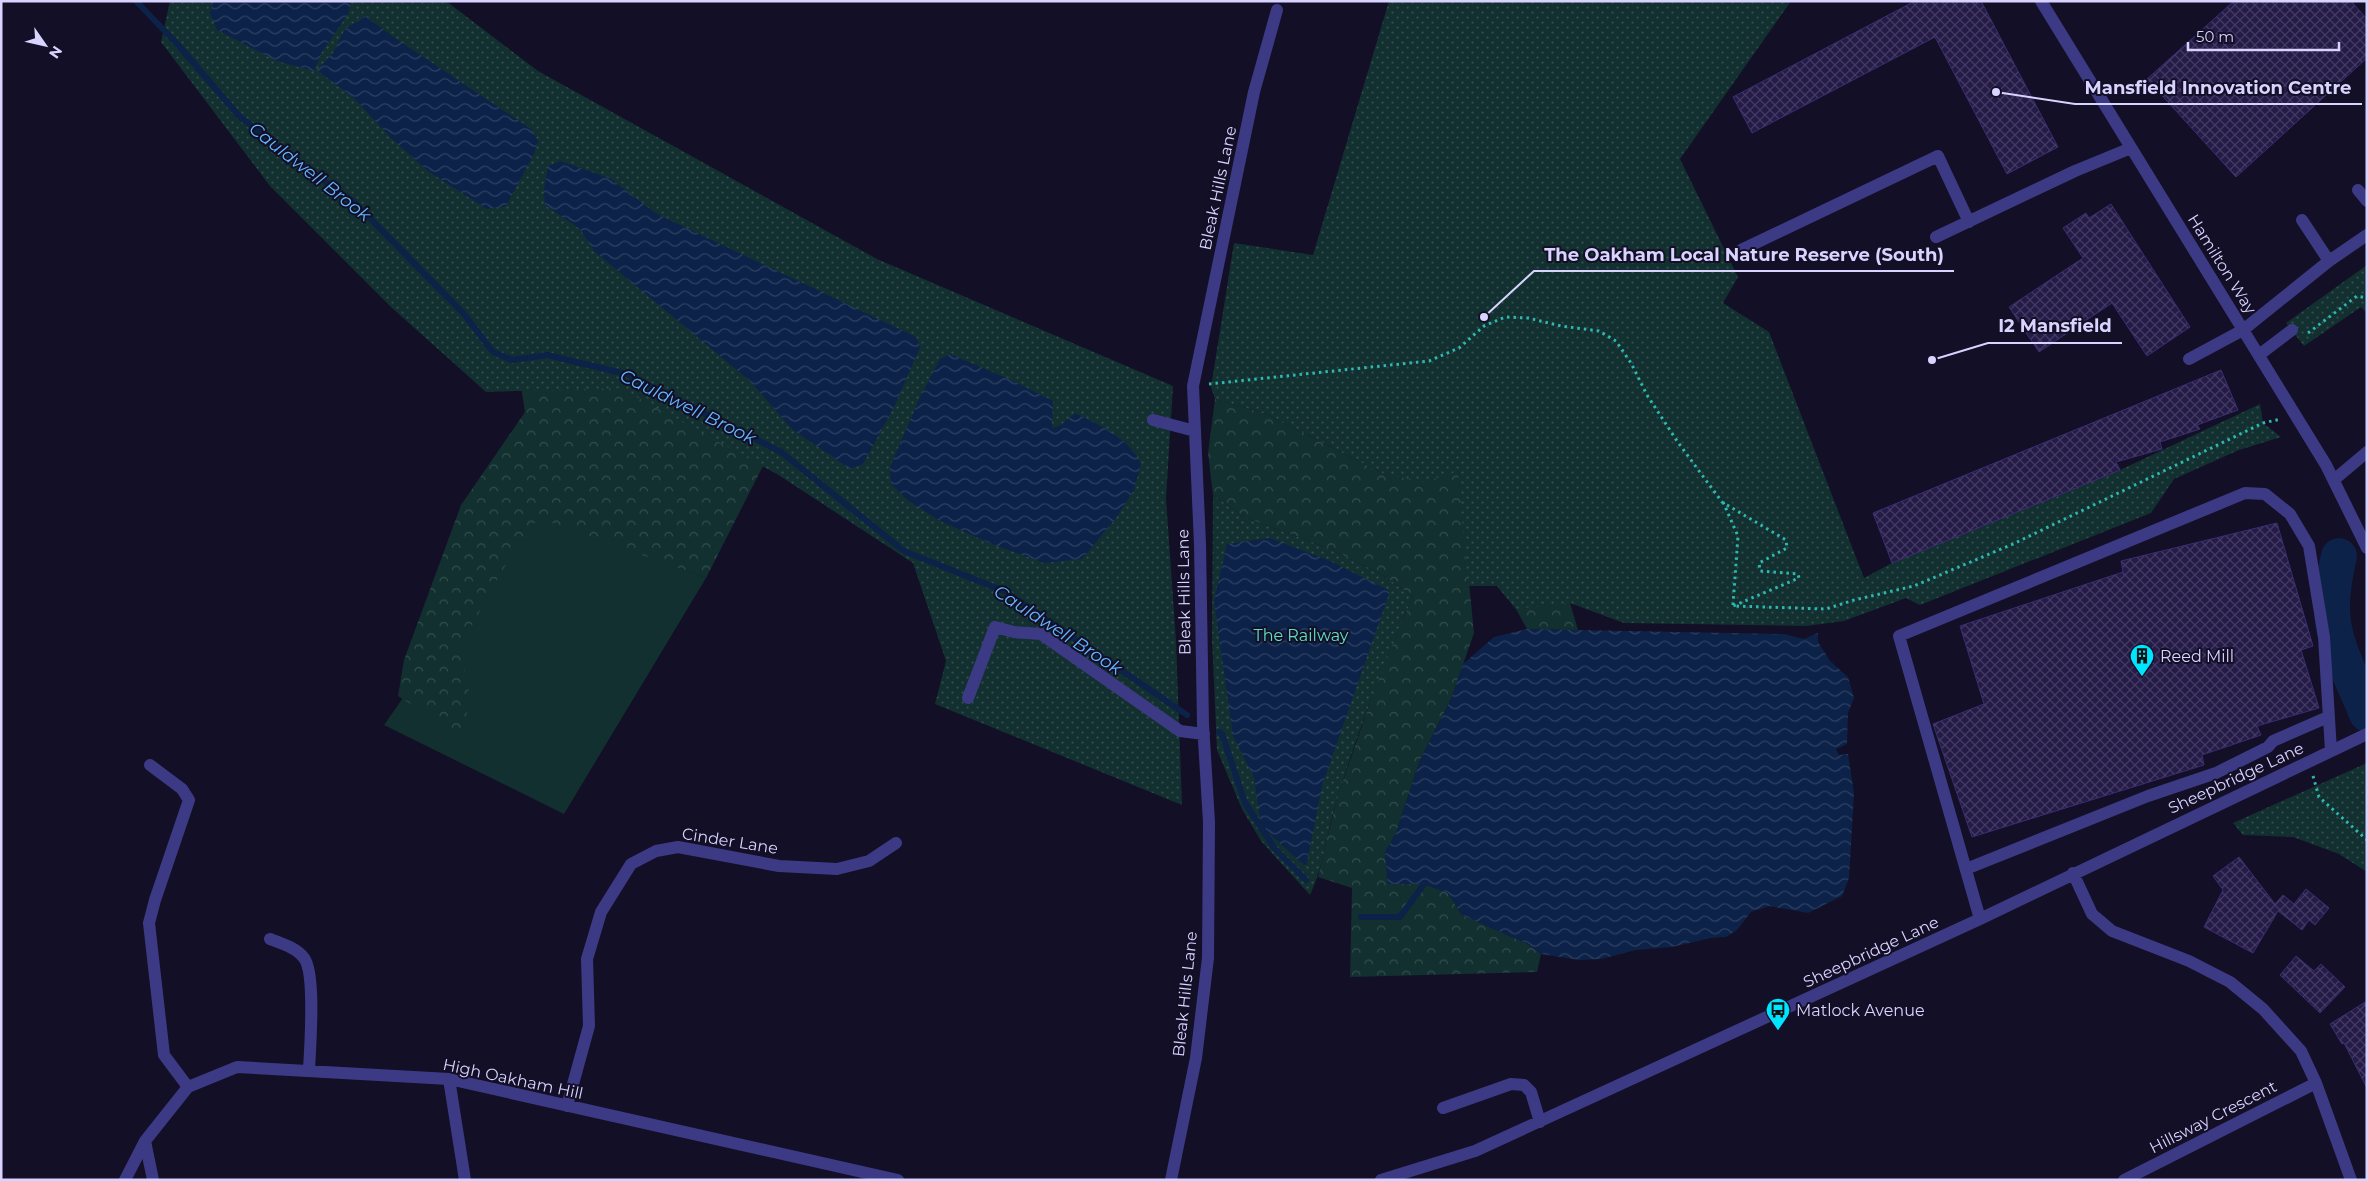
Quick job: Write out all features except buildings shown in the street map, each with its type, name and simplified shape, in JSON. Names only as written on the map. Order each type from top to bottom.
[{"type":"street","name":"Hamilton Way","points":[[2041,1],[2335,479],[2367,548]]},
{"type":"street","name":"Bleak Hills Lane","points":[[1171,1180],[1196,1058],[1208,958],[1209,822],[1204,734],[1200,544],[1192,386],[1254,92],[1277,10]]},
{"type":"street","points":[[1936,237],[2075,171],[2131,148]]},
{"type":"street","points":[[1741,250],[1938,156],[1969,222]]},
{"type":"street","points":[[2358,190],[2367,201]]},
{"type":"street","points":[[2302,220],[2329,261]]},
{"type":"street","points":[[2189,359],[2243,330],[2329,261],[2367,235]]},
{"type":"street","points":[[2259,355],[2292,330]]},
{"type":"street","points":[[1153,420],[1195,431]]},
{"type":"street","points":[[2335,479],[2367,452]]},
{"type":"street","points":[[1980,919],[1899,636],[2245,493],[2265,494],[2290,514],[2309,546],[2324,637],[2331,751]]},
{"type":"street","points":[[968,698],[995,626],[1014,632],[1042,634],[1180,731],[1204,734]]},
{"type":"street","points":[[1966,869],[2148,796],[2216,773],[2268,747],[2273,741],[2328,717]]},
{"type":"street","name":"Sheepbridge Lane","points":[[1380,1180],[1474,1151],[1540,1122],[1980,919],[2361,737]]},
{"type":"street","points":[[150,765],[182,789],[189,800],[149,923],[164,1055],[188,1087]]},
{"type":"street","name":"Cinder Lane","points":[[567,1106],[589,1026],[587,960],[602,912],[631,864],[656,850],[678,847],[779,866],[837,869],[869,861],[896,843]]},
{"type":"street","points":[[2073,873],[2092,914],[2112,931],[2189,961],[2230,982],[2263,1009],[2301,1051],[2316,1083],[2351,1180]]},
{"type":"street","points":[[270,939],[294,950],[306,959],[310,983],[309,1070]]},
{"type":"street","name":"High Oakham Hill","points":[[125,1180],[145,1141],[188,1087],[237,1067],[449,1080],[898,1180]]},
{"type":"street","points":[[449,1080],[465,1180]]},
{"type":"street","name":"Hillsway Crescent","points":[[2124,1180],[2316,1083]]},
{"type":"street","points":[[1443,1108],[1511,1084],[1524,1085],[1530,1092],[1540,1122]]},
{"type":"street","points":[[145,1141],[153,1180]]},
{"type":"path","points":[[2306,334],[2357,296],[2367,298]]},
{"type":"path","points":[[1192,386],[1429,361],[1459,348],[1484,326],[1505,317],[1528,318],[1561,326],[1599,331],[1616,341],[1677,441],[1722,502],[1738,536],[1733,606]]},
{"type":"path","points":[[1733,606],[1826,610],[1914,586],[2012,544],[2263,423],[2296,416]]},
{"type":"path","points":[[1722,502],[1786,540],[1787,548],[1759,563],[1760,571],[1798,574],[1799,578],[1733,606]]},
{"type":"path","points":[[2309,761],[2318,798],[2367,840]]},
{"type":"green space","points":[[170,1],[446,1],[538,71],[877,259],[1173,386],[1166,498],[1176,641],[1182,805],[935,704],[946,661],[913,563],[777,474],[620,388],[486,392],[391,307],[270,186],[161,42]]},
{"type":"green space","points":[[1389,1],[1791,1],[1680,159],[1738,277],[1723,303],[1769,332],[1864,578],[1892,563],[2120,470],[2260,404],[2263,423],[2281,437],[2239,450],[2174,479],[2151,513],[1920,605],[1906,598],[1844,621],[1806,626],[1624,623],[1570,603],[1516,609],[1497,586],[1468,586],[1458,471],[1425,482],[1384,474],[1266,414],[1215,399],[1211,387],[1234,243],[1313,255]]},
{"type":"green space","points":[[2367,265],[2367,313],[2361,307],[2304,346],[2286,323]]},
{"type":"green space","points":[[619,291],[777,474],[763,466],[706,578],[538,518],[502,571],[460,647],[470,697],[462,737],[398,696],[404,660],[461,505],[525,412],[518,368]]},
{"type":"green space","points":[[1215,399],[1266,414],[1384,474],[1458,470],[1474,633],[1451,699],[1420,760],[1396,833],[1385,853],[1388,883],[1424,884],[1448,893],[1462,915],[1526,943],[1541,954],[1537,972],[1350,977],[1352,888],[1318,877],[1337,798],[1380,674],[1413,596],[1381,574],[1328,548],[1246,518],[1213,495],[1208,453]]},
{"type":"green space","name":"The Railway","points":[[1213,495],[1246,518],[1328,548],[1381,574],[1413,596],[1355,745],[1334,808],[1323,858],[1310,895],[1261,841],[1242,809],[1217,750],[1212,639]]},
{"type":"green space","points":[[531,514],[706,578],[564,814],[384,725]]},
{"type":"green space","points":[[1571,581],[1570,603],[1578,630],[1527,629],[1516,609],[1497,586]]},
{"type":"green space","points":[[2367,763],[2367,872],[2339,854],[2293,837],[2243,835],[2233,823]]},
{"type":"water","points":[[214,1],[351,1],[348,14],[322,52],[314,71],[277,61],[217,30],[210,13]]},
{"type":"water","points":[[365,16],[531,129],[538,141],[534,154],[506,206],[487,209],[428,171],[392,139],[356,100],[317,70],[333,53],[345,29]]},
{"type":"water","points":[[561,161],[611,179],[655,213],[916,337],[920,347],[895,405],[863,464],[850,469],[792,429],[749,380],[594,251],[580,229],[545,205],[544,189],[548,166]]},
{"type":"water","points":[[950,354],[1009,379],[1053,401],[1052,428],[1061,425],[1075,413],[1121,439],[1129,446],[1141,464],[1134,490],[1116,518],[1082,559],[1044,563],[992,544],[942,522],[910,502],[891,484],[890,467],[920,397],[940,359]]},
{"type":"water","name":"The Railway","points":[[1269,538],[1328,560],[1390,591],[1322,786],[1306,867],[1261,826],[1254,777],[1233,736],[1214,601],[1227,544]]},
{"type":"water","points":[[1527,629],[1784,634],[1804,639],[1818,633],[1818,642],[1830,661],[1848,677],[1854,698],[1848,713],[1847,744],[1836,749],[1839,755],[1848,754],[1854,793],[1849,878],[1842,896],[1808,913],[1769,906],[1751,912],[1737,930],[1726,937],[1711,938],[1672,947],[1636,950],[1601,959],[1579,960],[1541,954],[1526,943],[1462,915],[1448,893],[1424,884],[1388,884],[1385,853],[1396,833],[1420,760],[1451,699],[1463,664],[1494,637]]},
{"type":"waterway","name":"Cauldwell Brook","points":[[136,1],[179,46],[239,116],[300,164],[354,202],[464,314],[493,352],[512,360],[547,355],[626,374],[781,452],[904,551],[1006,592],[1187,715]]},
{"type":"waterway","points":[[2339,556],[2332,605],[2335,634],[2367,714]]},
{"type":"waterway","name":"Cauldwell Brook","points":[[1219,732],[1222,734],[1245,803],[1275,849],[1306,880]]},
{"type":"waterway","name":"Cauldwell Brook","points":[[1361,917],[1400,917],[1424,884]]},
{"type":"place","name":"Mansfield Innovation Centre","points":[[1996,92]]},
{"type":"place","name":"The Oakham Local Nature Reserve (South)","points":[[1484,317]]},
{"type":"place","name":"I2 Mansfield","points":[[1932,360]]},
{"type":"place","name":"Reed Mill","points":[[2142,677]]},
{"type":"place","name":"Matlock Avenue","points":[[1778,1031]]}]
